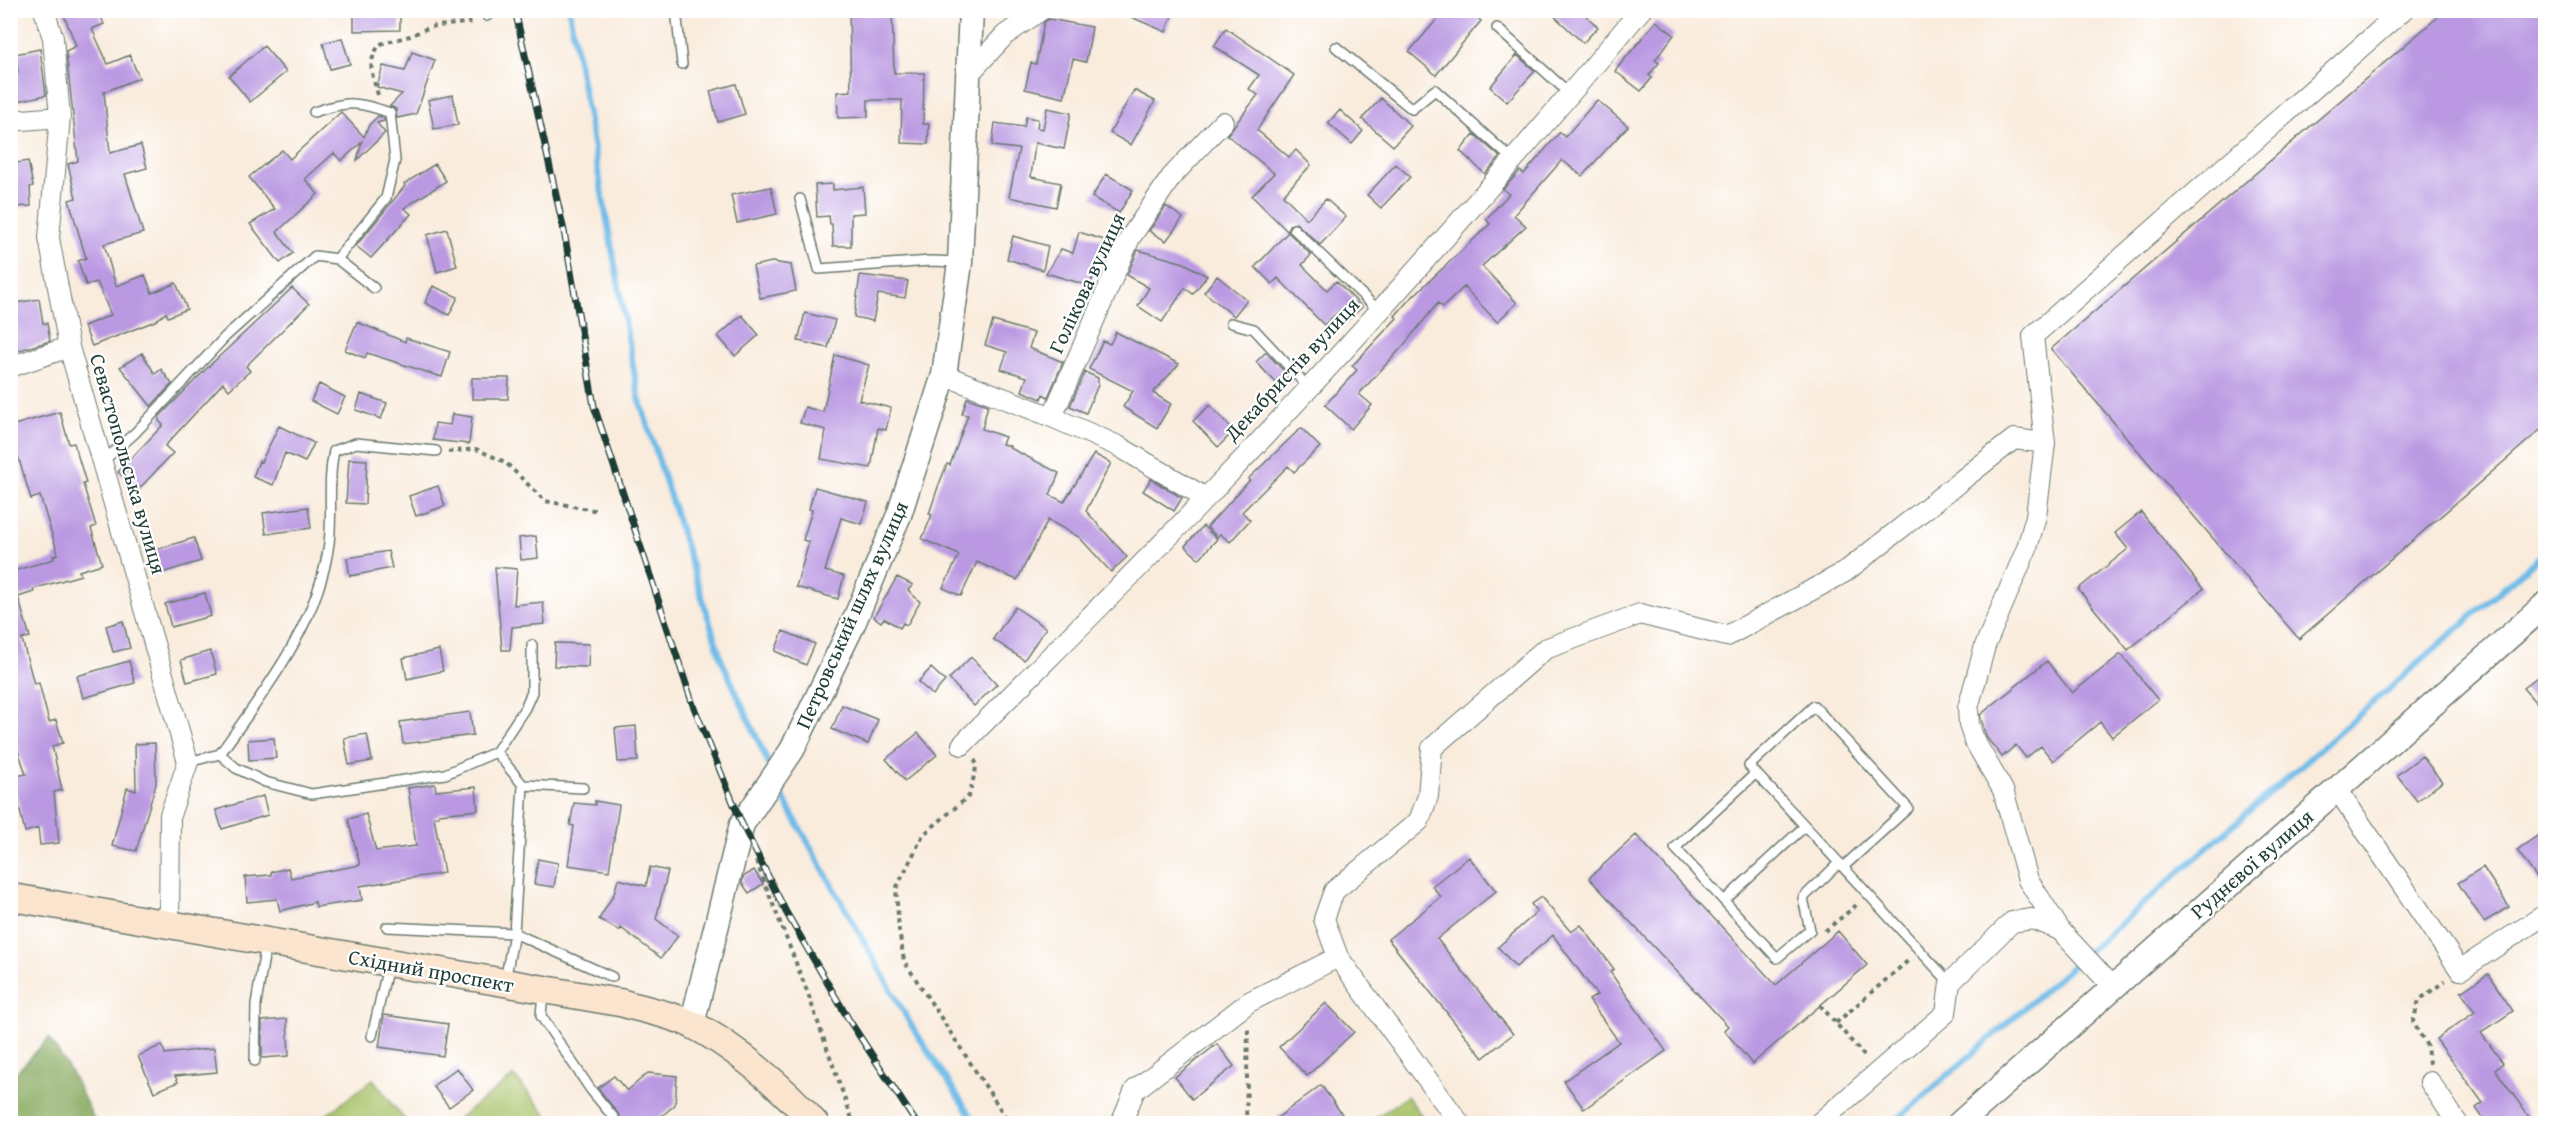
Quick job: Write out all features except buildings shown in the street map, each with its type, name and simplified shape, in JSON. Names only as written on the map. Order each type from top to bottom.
[{"type":"main road","name":"Східний проспект","points":[[10,897],[622,1003],[692,1024],[744,1059],[786,1092],[815,1124]]},
{"type":"street","name":"Севастопольська вулиця","points":[[44,10],[53,38],[60,117],[49,238],[69,347],[188,762]]},
{"type":"street","name":"Петровський шлях вулиця","points":[[692,1024],[742,824],[792,750],[852,626],[899,515],[944,375],[960,263],[970,10]]},
{"type":"street","points":[[967,76],[1005,35],[1041,10]]},
{"type":"street","name":"Декабристів вулиця","points":[[962,745],[1206,498],[1514,161],[1641,10]]},
{"type":"street","points":[[2113,987],[2060,930],[2028,880],[2003,790],[1974,740],[1969,724],[1968,708],[1985,646],[2027,549],[2036,516],[2045,443],[2033,336],[2403,10]]},
{"type":"street","points":[[10,121],[60,117]]},
{"type":"street","name":"Голікова вулиця","points":[[1052,417],[1130,238],[1172,176],[1223,122]]},
{"type":"street","points":[[10,367],[69,347]]},
{"type":"street","points":[[944,375],[1052,417],[1118,447],[1206,498]]},
{"type":"street","points":[[1460,1124],[1338,957],[1324,919],[1334,891],[1419,820],[1428,796],[1432,748],[1545,649],[1640,614],[1727,636],[1845,572],[2014,439],[2045,443]]},
{"type":"street","name":"Руднєвої вулиця","points":[[1959,1124],[2546,604]]},
{"type":"street","points":[[169,925],[170,815],[188,762]]},
{"type":"street","points":[[2337,789],[2460,970],[2546,914]]},
{"type":"street","points":[[1818,1124],[1946,1012],[1950,983],[2012,922],[2032,920],[2060,930]]},
{"type":"street","points":[[1121,1124],[1135,1090],[1249,1002],[1338,957]]},
{"type":"street","points":[[2430,1082],[2458,1124]]},
{"type":"lane","points":[[676,10],[682,64]]},
{"type":"lane","points":[[1497,28],[1570,94]]},
{"type":"lane","points":[[1336,47],[1412,109],[1435,90],[1514,161]]},
{"type":"lane","points":[[314,112],[340,104],[362,103],[390,113],[395,160],[386,198],[337,259]]},
{"type":"lane","points":[[800,199],[819,269],[931,261],[960,263]]},
{"type":"lane","points":[[1294,229],[1378,310]]},
{"type":"lane","points":[[102,462],[135,433],[226,336],[315,256],[337,259],[375,288]]},
{"type":"lane","points":[[1231,323],[1254,329],[1308,387]]},
{"type":"lane","points":[[188,762],[220,754],[274,677],[313,608],[329,543],[329,472],[334,451],[356,443],[436,451]]},
{"type":"lane","points":[[220,754],[236,768],[265,782],[312,794],[445,774],[496,752],[525,708],[532,692],[532,645]]},
{"type":"lane","points":[[1756,773],[1675,848],[1776,958],[1810,930],[1803,898],[1841,865],[1908,807],[1814,706],[1749,766],[1756,773],[1841,865],[1920,950],[1950,983]]},
{"type":"lane","points":[[496,752],[523,784],[514,933],[505,984]]},
{"type":"lane","points":[[523,784],[583,788]]},
{"type":"lane","points":[[1724,901],[1805,826]]},
{"type":"lane","points":[[387,927],[514,933],[612,977]]},
{"type":"lane","points":[[255,1061],[256,1004],[267,942]]},
{"type":"lane","points":[[372,1036],[377,1004],[388,963]]},
{"type":"lane","points":[[543,990],[541,1016],[591,1090],[620,1124]]},
{"type":"path","points":[[390,113],[378,97],[372,70],[371,56],[380,44],[410,36],[430,27],[474,22],[486,13]]},
{"type":"path","points":[[436,451],[456,452],[476,449],[505,462],[545,501],[599,511]]},
{"type":"path","points":[[962,745],[977,764],[969,796],[923,835],[896,889],[898,930],[904,961],[1010,1124]]},
{"type":"path","points":[[754,850],[759,870],[807,991],[853,1123]]},
{"type":"path","points":[[1816,938],[1869,895]]},
{"type":"path","points":[[1836,1023],[1920,950]]},
{"type":"path","points":[[2430,1082],[2427,1046],[2413,1022],[2419,1000],[2460,970]]},
{"type":"path","points":[[1246,1124],[1249,1002]]},
{"type":"path","points":[[1820,1005],[1878,1072]]},
{"type":"green space","points":[[49,1038],[72,1074],[96,1123],[11,1123],[11,1078]]},
{"type":"green space","points":[[514,1076],[554,1123],[452,1123]]},
{"type":"green space","points":[[373,1079],[407,1123],[316,1123]]},
{"type":"green space","points":[[1407,1096],[1427,1123],[1368,1123]]},
{"type":"waterway","points":[[569,10],[639,398],[722,661],[771,769]]},
{"type":"waterway","points":[[1892,1124],[2546,551]]},
{"type":"waterway","points":[[777,784],[911,1025],[976,1124]]},
{"type":"railway","points":[[515,10],[564,231],[594,406],[693,705],[742,824],[786,912],[849,1020],[917,1124]]}]
